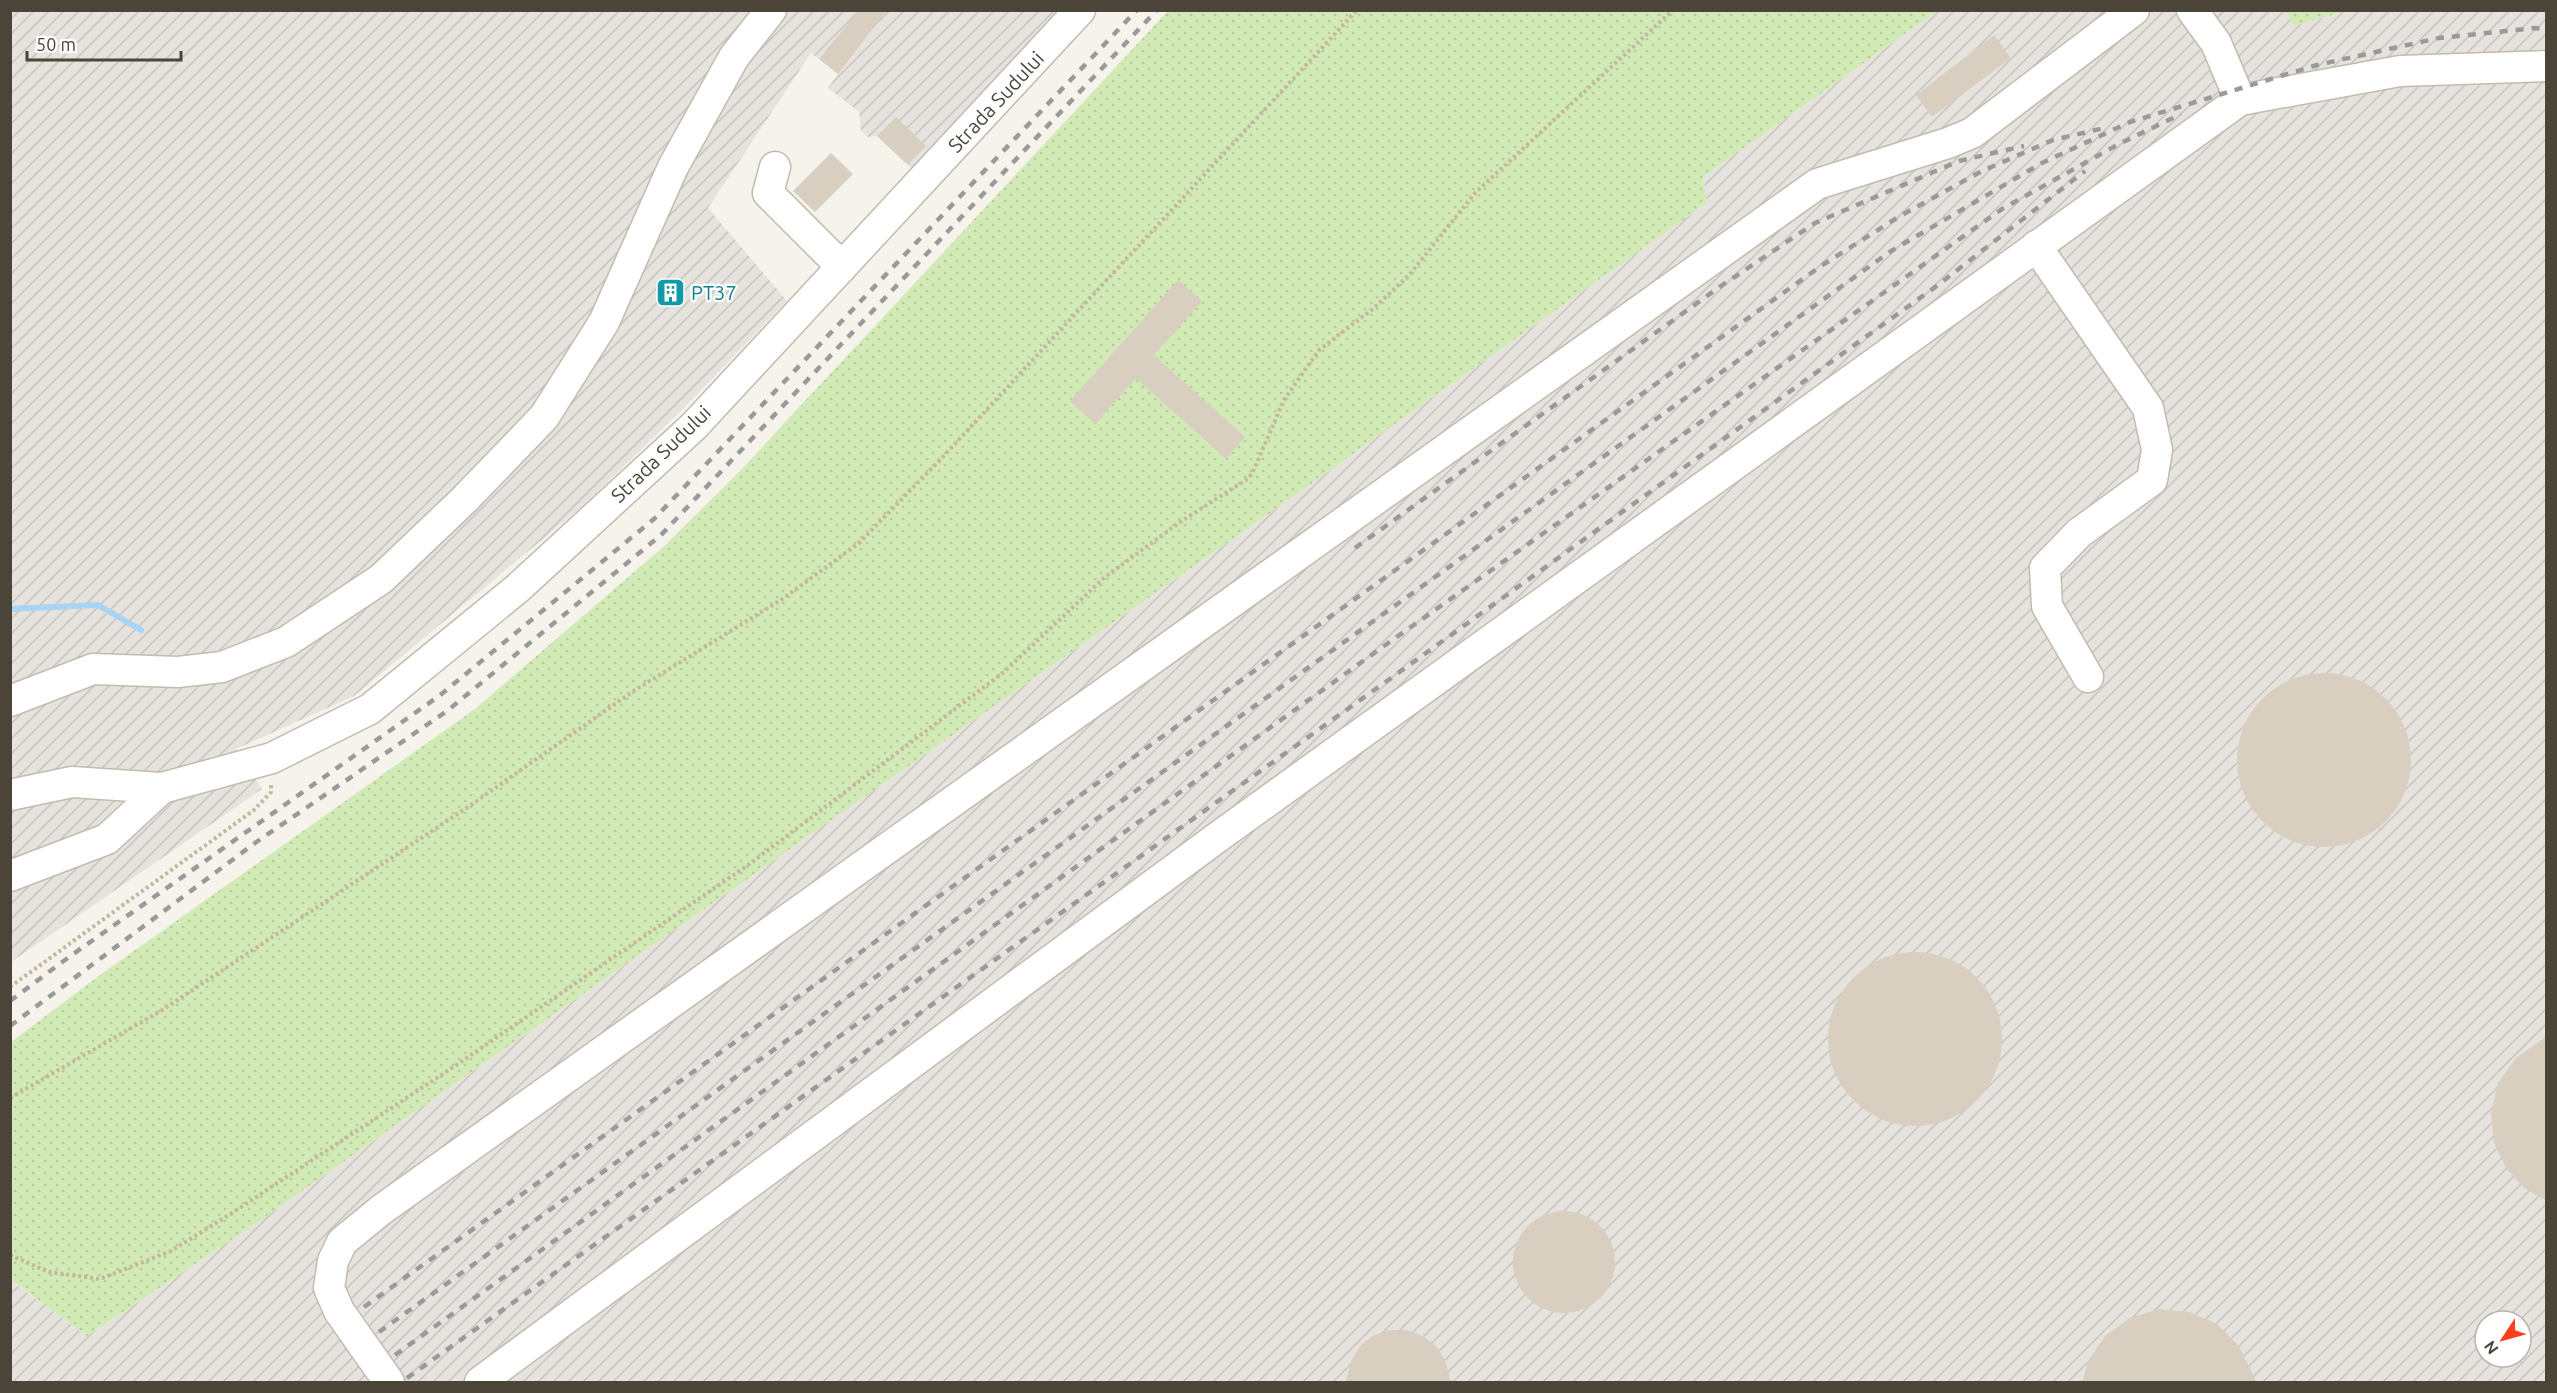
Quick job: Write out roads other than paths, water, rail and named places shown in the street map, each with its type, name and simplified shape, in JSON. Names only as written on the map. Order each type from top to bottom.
[{"type":"street","points":[[10,701],[93,669],[178,672],[222,667],[286,642],[381,579],[464,500],[544,417],[604,322],[674,167],[729,67],[771,10]]},
{"type":"street","name":"Strada Sudului","points":[[10,795],[72,782],[162,788],[272,758],[370,709],[518,588],[694,426],[1080,10]]},
{"type":"street","points":[[389,1383],[339,1311],[329,1288],[333,1261],[342,1242],[381,1210],[1817,184],[1948,143],[1972,133],[2134,10]]},
{"type":"street","points":[[2192,10],[2216,43],[2240,100]]},
{"type":"street","points":[[480,1383],[1222,834],[2240,100],[2400,71],[2547,66]]},
{"type":"street","points":[[775,167],[768,193],[842,267]]},
{"type":"street","points":[[2036,246],[2148,408],[2157,450],[2152,480],[2079,533],[2045,568],[2047,606],[2088,677]]},
{"type":"street","name":"Strada Sudului","points":[[10,876],[107,839],[162,788]]},
{"type":"waterway","points":[[10,609],[98,605],[141,630]]},
{"type":"railway","points":[[10,1001],[439,696],[654,519],[1137,10]]},
{"type":"railway","points":[[10,1026],[255,843],[447,711],[661,535],[1157,10]]},
{"type":"railway","points":[[379,1332],[1891,251],[2042,163],[2130,122],[2317,65],[2439,38],[2535,28],[2546,29]]},
{"type":"railway","points":[[395,1355],[1384,646],[2002,209],[2119,144],[2181,114]]},
{"type":"railway","points":[[364,1307],[1821,266],[1900,216],[1982,171],[2053,140],[2104,128]]},
{"type":"railway","points":[[1355,548],[1721,286],[1815,223],[1959,161],[2024,146]]},
{"type":"railway","points":[[407,1378],[1394,676],[1938,285],[2085,171]]},
{"type":"place","name":"PT37","points":[[670,293]]}]
